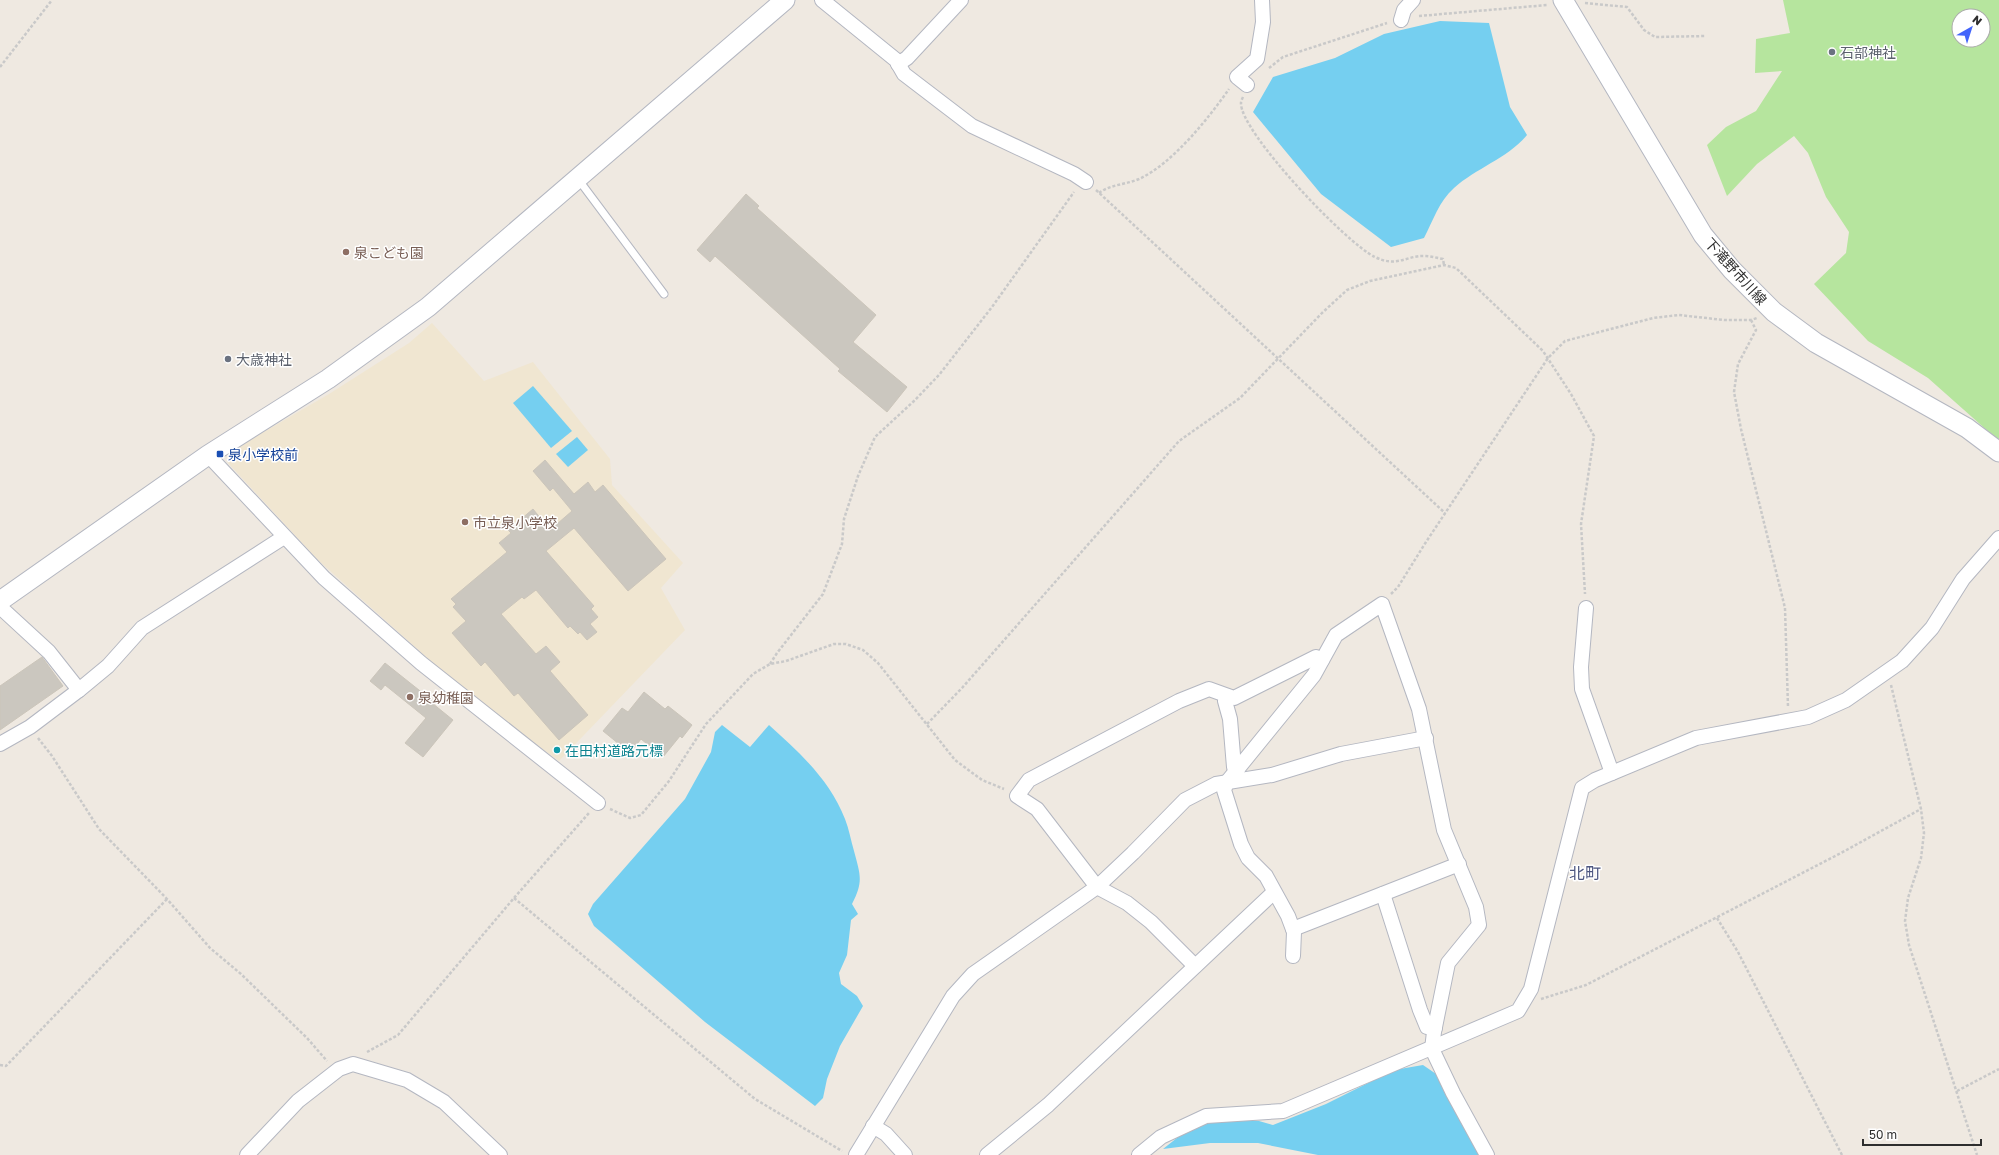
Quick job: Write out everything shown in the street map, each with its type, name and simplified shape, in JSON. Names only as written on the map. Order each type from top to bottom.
[{"type":"street","points":[[0,601],[208,456],[328,379],[428,307],[786,0]]},
{"type":"street","points":[[822,0],[896,60],[904,74],[972,126],[1074,174],[1086,182]]},
{"type":"street","points":[[898,64],[907,58],[961,0]]},
{"type":"street","points":[[1242,81],[1257,59],[1263,22],[1262,0]]},
{"type":"street","points":[[1400,20],[1404,10],[1412,0]]},
{"type":"street","name":"下滝野市川線","points":[[1561,3],[1703,235],[1732,270],[1774,312],[1816,343],[1967,428],[1999,452]]},
{"type":"street","points":[[208,456],[324,578],[421,663],[598,803]]},
{"type":"street","points":[[0,744],[30,727],[79,690],[108,666],[142,628],[284,536]]},
{"type":"street","points":[[1139,1155],[1161,1137],[1206,1116],[1283,1111],[1432,1049],[1459,1034],[1518,1011],[1531,989],[1582,788],[1612,773],[1696,738],[1808,717],[1846,700],[1902,661],[1932,628],[1963,579],[1999,538]]},
{"type":"street","points":[[1293,956],[1293,929],[1288,916],[1266,876],[1248,858],[1241,844],[1224,790],[1227,782],[1314,675],[1336,635],[1382,604],[1419,709],[1426,738],[1435,793],[1444,830],[1476,907],[1479,925],[1448,963],[1432,1049],[1453,1093],[1487,1155]]},
{"type":"street","points":[[0,606],[49,652],[79,690]]},
{"type":"street","points":[[1586,608],[1581,667],[1582,689],[1612,773]]},
{"type":"street","points":[[1195,966],[1151,922],[1127,903],[1097,887],[1037,809],[1017,796],[1029,780],[1179,700],[1209,690],[1234,698],[1316,657],[1322,660]]},
{"type":"street","points":[[1227,696],[1226,701],[1230,719],[1234,767],[1238,769]]},
{"type":"street","points":[[849,1153],[873,1126],[953,996],[973,974],[1097,887],[1185,800],[1216,784],[1272,775],[1341,754],[1426,738]]},
{"type":"street","points":[[1293,929],[1459,864]]},
{"type":"street","points":[[987,1155],[1048,1105],[1274,892]]},
{"type":"street","points":[[1383,894],[1420,1010],[1427,1027],[1435,1028]]},
{"type":"street","points":[[247,1155],[298,1101],[336,1071],[353,1064],[407,1080],[438,1099],[500,1155]]},
{"type":"street","points":[[873,1126],[886,1134],[904,1155]]},
{"type":"lane","points":[[578,179],[664,294]]},
{"type":"path","points":[[0,67],[52,0]]},
{"type":"path","points":[[1099,193],[1106,188],[1138,179],[1163,164],[1242,81],[1283,57],[1384,24],[1426,15],[1576,2],[1627,7],[1644,30],[1655,37],[1706,36]]},
{"type":"path","points":[[1242,81],[1240,103],[1249,125],[1276,162],[1318,207],[1362,249],[1376,258],[1398,262],[1424,256],[1443,259],[1444,265]]},
{"type":"path","points":[[770,664],[823,594],[842,544],[844,519],[858,476],[875,436],[914,401],[939,375],[992,307],[1071,195],[1086,182],[1445,513]]},
{"type":"path","points":[[927,724],[967,682],[1179,441],[1240,398],[1322,313],[1347,290],[1370,281],[1444,265],[1456,268],[1543,351],[1571,394],[1594,436],[1580,524],[1586,608]]},
{"type":"path","points":[[1382,604],[1398,587],[1445,513],[1548,358],[1565,342],[1653,318],[1678,315],[1724,320],[1751,320],[1774,312]]},
{"type":"path","points":[[1751,320],[1756,330],[1738,364],[1734,392],[1741,429],[1785,608],[1789,670],[1788,721]]},
{"type":"path","points":[[353,1064],[364,1053],[398,1035],[514,898],[598,803],[630,818],[641,815],[669,781],[706,724],[753,674],[770,664],[786,661],[834,644],[846,644],[863,650],[878,663],[955,760],[982,780],[1017,796]]},
{"type":"path","points":[[1887,671],[1921,809],[1924,833],[1921,858],[1908,898],[1905,921],[1909,945],[1978,1155]]},
{"type":"path","points":[[30,727],[52,756],[99,829],[167,899],[210,948],[241,974],[301,1032],[336,1071]]},
{"type":"path","points":[[1527,996],[1544,999],[1586,985],[1717,918],[1921,809]]},
{"type":"path","points":[[514,898],[755,1099],[849,1153]]},
{"type":"path","points":[[0,1065],[6,1066],[167,899]]},
{"type":"path","points":[[1717,918],[1738,952],[1842,1155]]},
{"type":"path","points":[[1957,1091],[1999,1069]]},
{"type":"shaded area","name":"市立泉小学校","points":[[432,323],[484,381],[533,362],[610,459],[612,485],[683,563],[661,588],[685,630],[559,761],[463,692],[463,690],[318,560],[228,463],[226,454],[329,394],[409,343]]},
{"type":"green space","points":[[1783,0],[1999,0],[1999,441],[1928,378],[1868,341],[1814,284],[1846,253],[1849,232],[1826,197],[1808,153],[1794,136],[1757,164],[1727,196],[1707,145],[1726,127],[1756,111],[1782,71],[1755,73],[1756,39],[1790,33]]},
{"type":"water","points":[[1440,21],[1489,23],[1510,107],[1527,135],[1511,150],[1463,181],[1449,193],[1440,205],[1424,238],[1391,247],[1321,194],[1253,112],[1273,77],[1335,58],[1384,34]]},
{"type":"water","points":[[533,386],[572,431],[551,448],[513,403]]},
{"type":"water","points":[[577,437],[588,450],[568,467],[556,454]]},
{"type":"water","points":[[722,725],[750,747],[769,725],[802,756],[822,779],[839,805],[848,827],[858,866],[860,878],[856,896],[852,904],[858,914],[851,920],[847,955],[839,973],[841,984],[857,996],[863,1006],[840,1046],[827,1079],[823,1098],[815,1106],[705,1022],[594,926],[588,914],[593,904],[685,799],[711,752],[715,732]]},
{"type":"water","points":[[1423,1065],[1439,1076],[1479,1155],[1318,1155],[1258,1143],[1210,1143],[1163,1149],[1187,1130],[1220,1120],[1259,1121],[1273,1125],[1326,1104],[1394,1070]]},
{"type":"building","points":[[746,194],[759,206],[757,208],[876,315],[853,342],[907,387],[887,412],[838,371],[840,369],[715,256],[710,262],[697,250]]},
{"type":"building","points":[[545,460],[574,494],[588,482],[595,492],[603,485],[666,559],[628,591],[574,528],[546,551],[594,606],[591,609],[598,617],[590,624],[597,632],[587,640],[580,632],[578,634],[570,626],[568,628],[536,590],[524,599],[522,597],[501,614],[536,654],[546,646],[560,662],[550,671],[588,715],[559,740],[518,693],[514,696],[485,662],[481,666],[452,633],[466,621],[453,607],[456,604],[451,599],[507,552],[499,543],[511,533],[508,530],[533,509],[550,530],[572,511],[553,488],[550,491],[533,471]]},
{"type":"building","points":[[42,657],[63,686],[0,730],[0,686]]},
{"type":"building","points":[[385,663],[434,702],[432,703],[453,720],[423,757],[405,743],[426,718],[385,685],[381,690],[370,681]]},
{"type":"building","points":[[644,692],[665,709],[668,706],[692,725],[682,738],[680,736],[663,757],[641,739],[630,753],[603,731],[622,708],[628,712]]},
{"type":"place","name":"石部神社","points":[[1832,52]]},
{"type":"place","name":"泉こども園","points":[[346,252]]},
{"type":"place","name":"大歳神社","points":[[228,359]]},
{"type":"place","name":"泉小学校前","points":[[220,454]]},
{"type":"place","name":"市立泉小学校","points":[[465,522]]},
{"type":"place","name":"泉幼稚園","points":[[410,697]]},
{"type":"place","name":"在田村道路元標","points":[[557,750]]},
{"type":"district","name":"北町","points":[[1585,873]]}]
